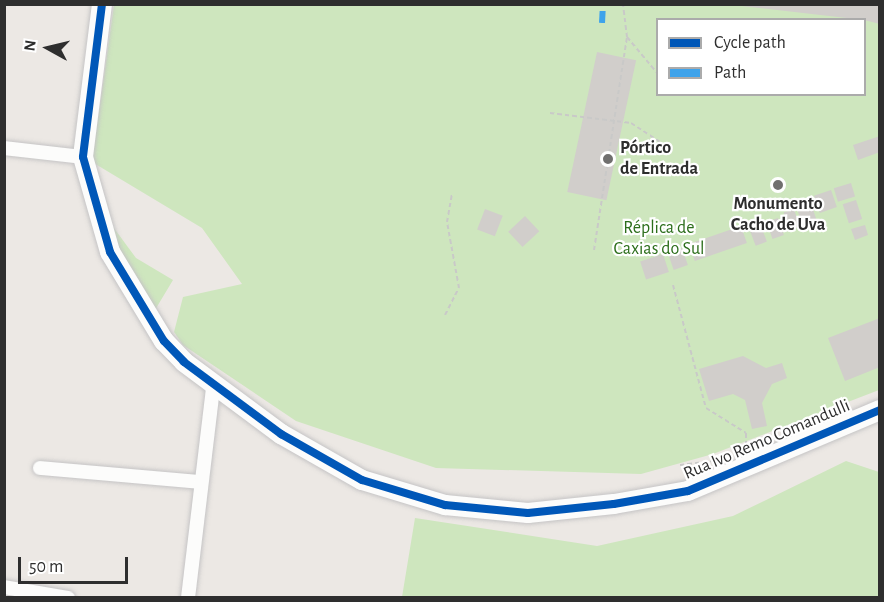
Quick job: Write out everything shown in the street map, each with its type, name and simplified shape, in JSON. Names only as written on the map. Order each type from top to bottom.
[{"type":"street","points":[[4,148],[83,157],[102,4]]},
{"type":"street","name":"Rua Ivo Remo Comandulli","points":[[83,157],[110,252],[164,340],[213,387],[362,480],[445,505],[528,513],[688,490],[879,410]]},
{"type":"street","points":[[188,597],[213,387]]},
{"type":"street","points":[[40,468],[200,482]]},
{"type":"street","points":[[4,587],[68,597]]},
{"type":"path","points":[[594,250],[616,121],[627,37],[623,4]]},
{"type":"path","points":[[627,37],[656,73]]},
{"type":"path","points":[[549,113],[631,123],[668,147]]},
{"type":"path","points":[[445,315],[459,288],[447,222],[452,193]]},
{"type":"path","points":[[673,285],[706,408],[746,433],[745,457]]},
{"type":"green space","name":"Réplica de Caxias do Sul","points":[[114,5],[879,5],[879,390],[713,454],[641,474],[436,468],[296,421],[183,345],[174,332],[183,297],[242,284],[202,228],[92,162]]},
{"type":"green space","points":[[91,197],[136,258],[173,280],[152,315]]},
{"type":"green space","points":[[846,461],[879,472],[879,597],[402,597],[415,518],[597,546],[733,516]]},
{"type":"building","points":[[724,4],[880,4],[880,24],[866,20],[866,18],[846,18]]},
{"type":"building","name":"Pórtico de Entrada","points":[[597,52],[636,60],[606,200],[567,192]]},
{"type":"building","points":[[880,136],[880,152],[858,160],[853,145]]},
{"type":"building","points":[[851,183],[855,196],[838,202],[834,188]]},
{"type":"building","points":[[831,190],[837,207],[820,213],[814,196]]},
{"type":"building","points":[[809,197],[817,221],[802,225],[795,202]]},
{"type":"building","points":[[856,200],[862,219],[849,223],[843,204]]},
{"type":"building","points":[[485,209],[503,216],[495,236],[477,230]]},
{"type":"building","points":[[794,209],[800,227],[789,230],[784,212]]},
{"type":"building","points":[[525,216],[539,231],[523,247],[508,232]]},
{"type":"building","points":[[778,218],[784,235],[773,239],[767,222]]},
{"type":"building","points":[[759,221],[767,242],[756,246],[748,225]]},
{"type":"building","points":[[865,225],[868,235],[855,240],[851,229]]},
{"type":"building","points":[[741,226],[747,243],[695,261],[689,244]]},
{"type":"building","points":[[682,248],[688,265],[674,270],[668,253]]},
{"type":"building","points":[[663,254],[669,272],[646,279],[640,261]]},
{"type":"building","points":[[880,318],[880,367],[845,381],[828,338]]},
{"type":"building","points":[[743,356],[766,368],[782,363],[787,378],[772,384],[762,403],[767,426],[752,429],[745,400],[733,394],[709,401],[699,369]]},
{"type":"marked path","points":[[602,23],[603,4]]},
{"type":"cycle path","points":[[102,4],[83,157],[110,252],[164,341],[184,362],[281,434],[362,480],[445,505],[528,513],[614,504],[688,491],[880,410]]},
{"type":"place","name":"Pórtico de Entrada","points":[[608,159]]},
{"type":"place","name":"Monumento Cacho de Uva","points":[[778,185]]}]
